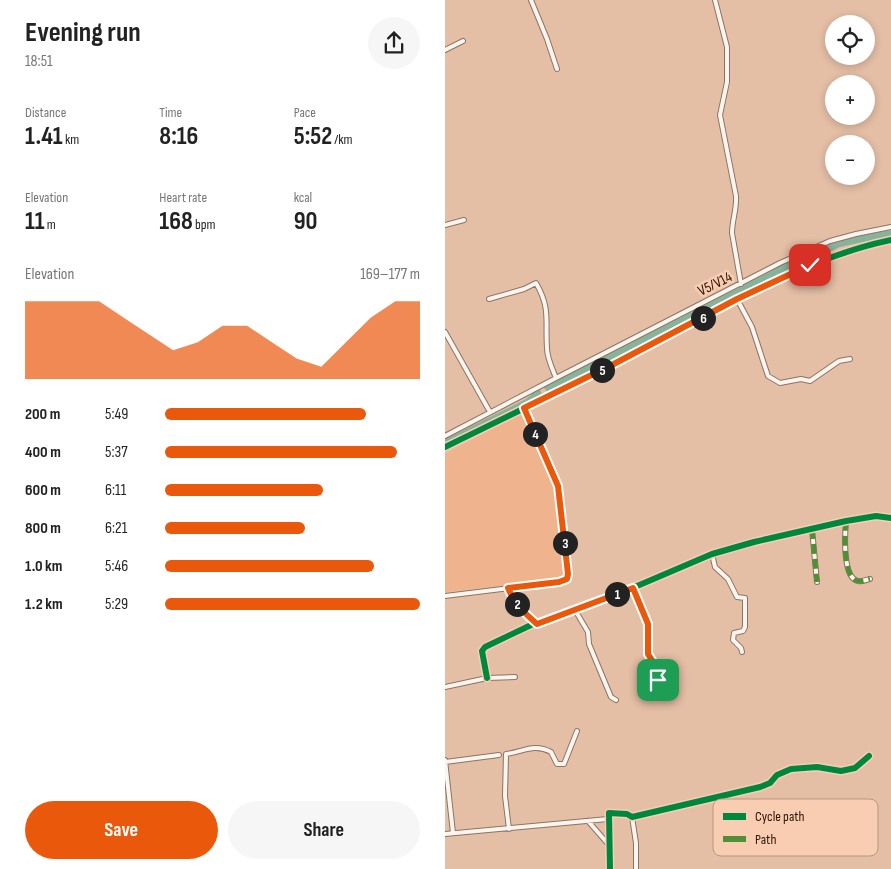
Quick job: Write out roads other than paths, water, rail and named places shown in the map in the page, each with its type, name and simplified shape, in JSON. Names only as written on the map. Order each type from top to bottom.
[{"type":"street","points":[[531,0],[557,68]]},
{"type":"street","points":[[715,0],[727,47],[727,82],[720,115],[737,204],[732,224],[732,233],[741,284]]},
{"type":"street","points":[[445,50],[463,41]]},
{"type":"street","points":[[445,225],[464,220]]},
{"type":"street","name":"V5/V14","points":[[445,436],[780,263],[830,241],[891,227]]},
{"type":"street","points":[[445,447],[619,362],[737,299],[828,257],[891,240]]},
{"type":"street","points":[[489,299],[524,289],[536,283],[541,292],[548,318],[547,353],[556,378]]},
{"type":"street","points":[[737,299],[752,327],[766,373],[775,381],[785,383],[801,379],[809,381],[836,363],[850,359]]},
{"type":"street","points":[[445,332],[491,412]]},
{"type":"street","points":[[445,596],[559,582],[567,579],[558,486],[524,408]]},
{"type":"street","points":[[487,678],[483,648],[523,629],[633,588],[712,554],[754,542],[846,521],[876,516],[891,518]]},
{"type":"street","points":[[846,521],[846,566],[855,581],[859,582],[869,579]]},
{"type":"street","points":[[812,529],[817,582]]},
{"type":"street","points":[[712,554],[715,567],[728,579],[733,592],[737,597],[745,598],[745,626],[743,631],[733,634],[734,643],[741,648],[742,652]]},
{"type":"street","points":[[508,588],[519,607],[537,624]]},
{"type":"street","points":[[633,588],[648,624],[648,654],[656,670],[660,689]]},
{"type":"street","points":[[575,610],[588,632],[589,644],[611,697],[616,700]]},
{"type":"street","points":[[445,687],[487,678],[515,677]]},
{"type":"street","points":[[509,829],[505,796],[506,754],[523,749],[537,748],[551,752],[557,764],[564,764],[577,731]]},
{"type":"street","points":[[453,834],[447,800],[445,761],[499,755]]},
{"type":"street","points":[[610,869],[609,813],[627,814],[632,817],[760,787],[770,783],[777,775],[793,768],[817,766],[841,771],[855,768],[869,756]]},
{"type":"street","points":[[632,817],[636,842],[637,869]]},
{"type":"street","points":[[445,834],[608,819]]},
{"type":"street","points":[[588,821],[609,845]]}]
